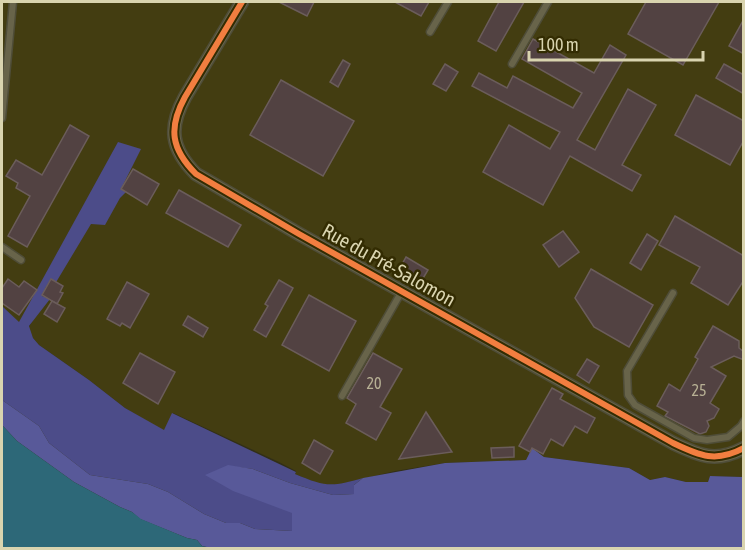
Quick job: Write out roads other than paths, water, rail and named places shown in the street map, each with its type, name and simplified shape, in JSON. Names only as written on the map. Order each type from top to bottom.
[{"type":"street","name":"Rue du Pré-Salomon","points":[[242,2],[178,110],[174,132],[180,154],[189,166],[206,180],[696,454],[710,457],[723,456],[744,448]]},
{"type":"lane","points":[[2,118],[13,2]]},
{"type":"lane","points":[[430,32],[448,2]]},
{"type":"lane","points":[[512,64],[548,2]]},
{"type":"lane","points":[[2,247],[21,260]]},
{"type":"lane","points":[[342,396],[402,291]]},
{"type":"lane","points":[[673,293],[627,371],[628,395],[635,405],[687,435],[707,440],[728,437],[744,422]]},
{"type":"water","points":[[2,425],[17,441],[74,482],[141,519],[197,540],[202,546],[211,548],[2,548]]}]
